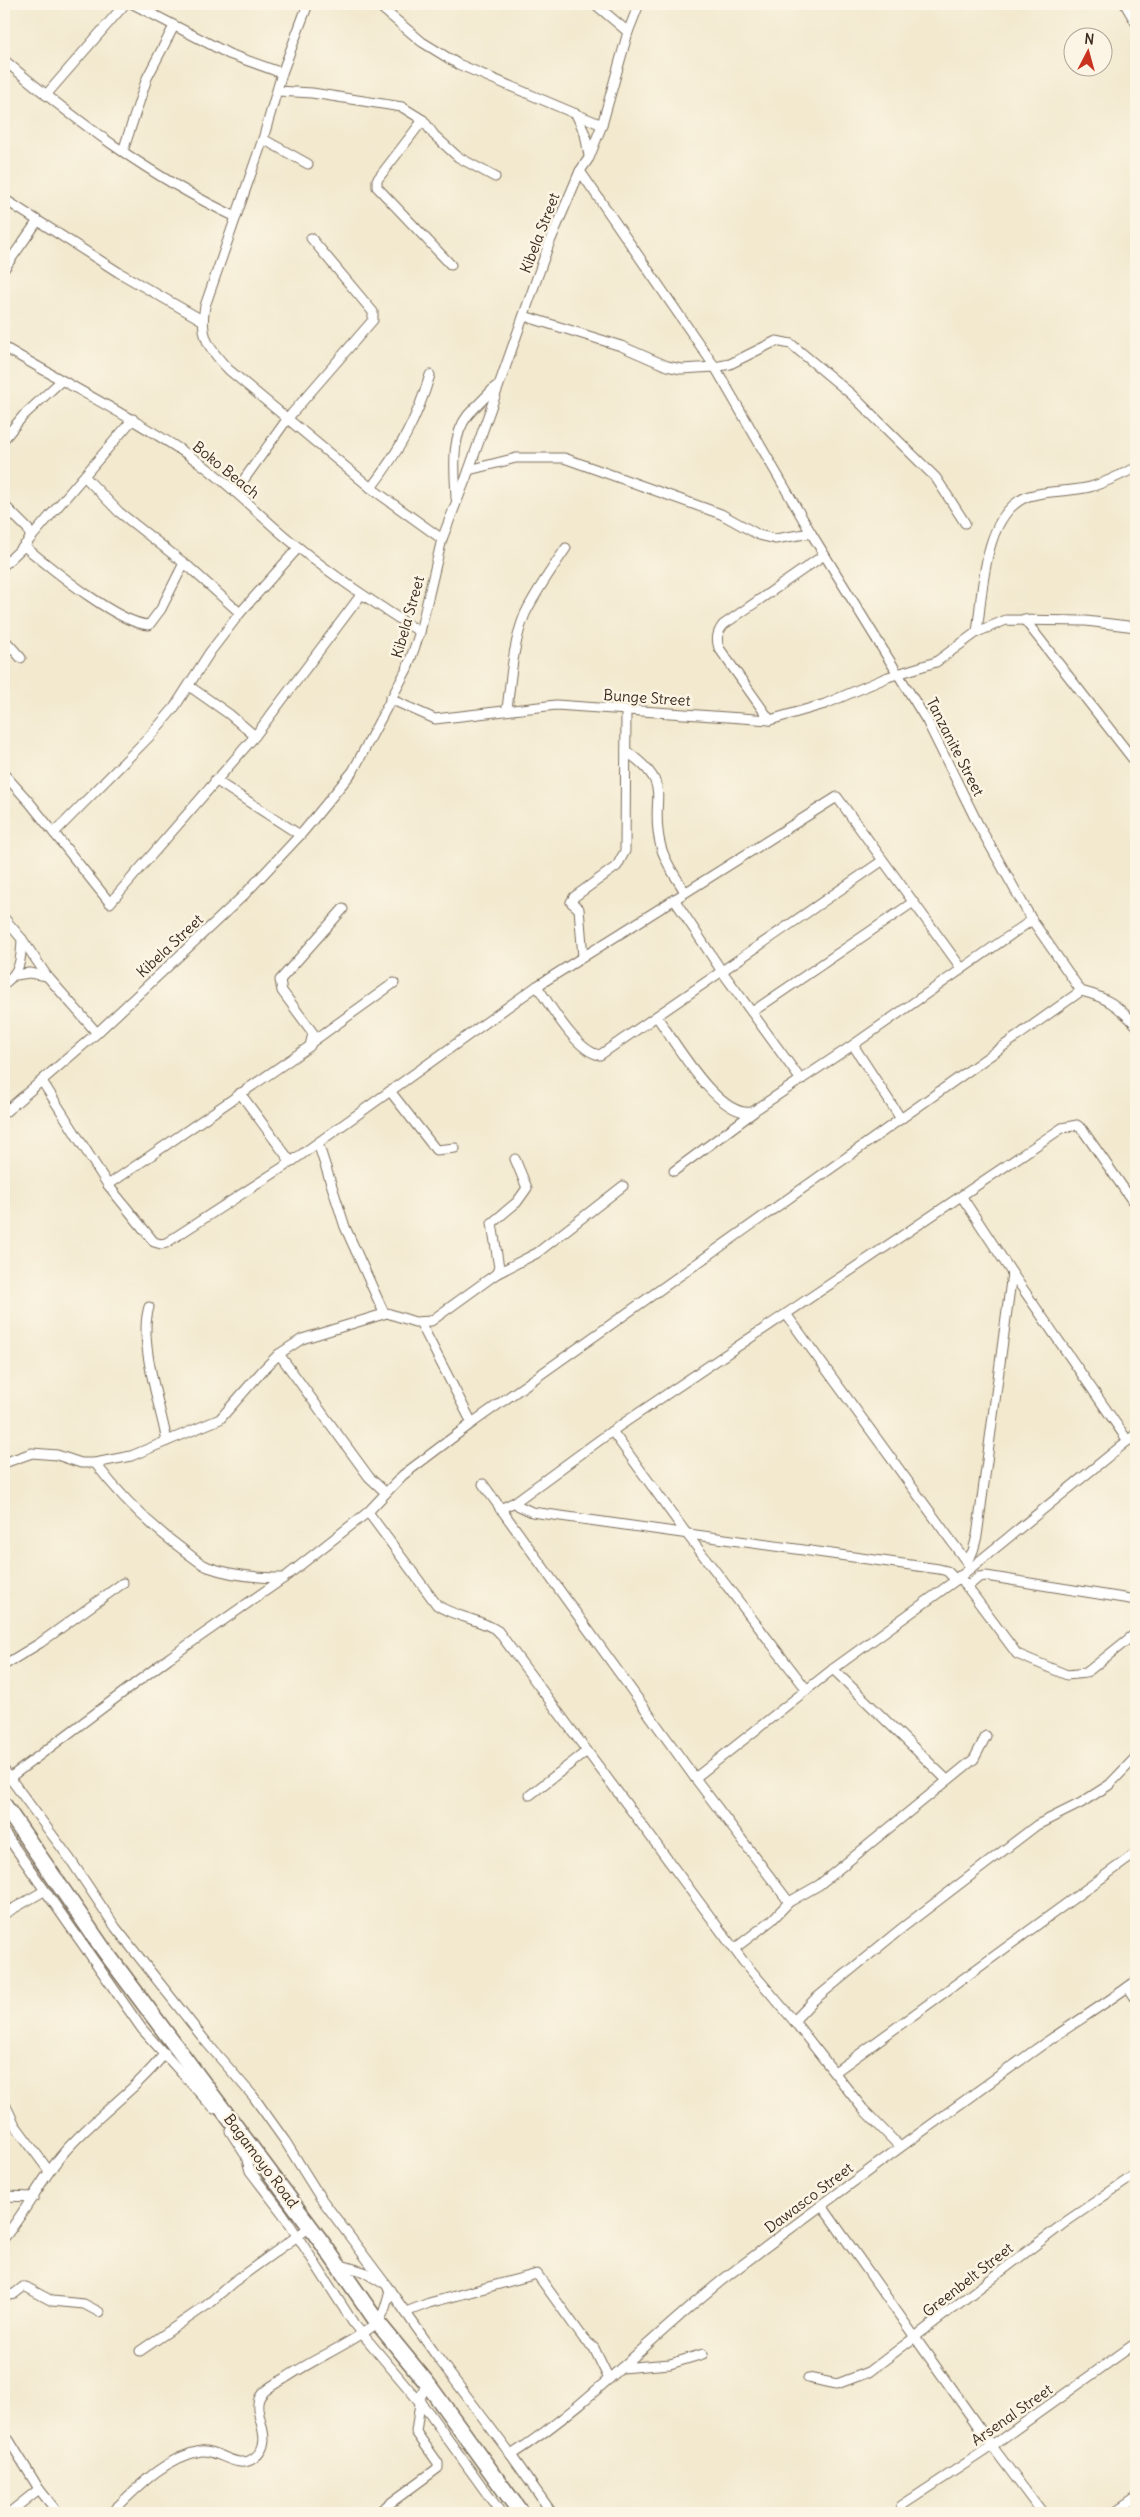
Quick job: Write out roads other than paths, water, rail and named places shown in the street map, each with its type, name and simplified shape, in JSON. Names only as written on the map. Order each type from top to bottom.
[{"type":"highway","name":"Bagamoyo Road","points":[[4,1806],[104,1950],[310,2227],[378,2323],[427,2383],[521,2513]]},
{"type":"street","points":[[46,95],[125,4]]},
{"type":"street","points":[[133,4],[229,54],[282,73]]},
{"type":"street","points":[[308,4],[282,73],[263,139],[205,306],[202,320],[210,350],[229,370],[371,488],[442,539]]},
{"type":"street","points":[[377,4],[422,42],[458,64],[602,125]]},
{"type":"street","points":[[595,4],[628,32]]},
{"type":"street","name":"Kibela Street","points":[[4,1113],[97,1033],[244,895],[300,835],[353,771],[407,669],[420,632],[442,539],[469,470],[549,244],[580,171],[589,158],[602,125],[628,32],[639,4]]},
{"type":"street","points":[[1125,4],[1136,23]]},
{"type":"street","points":[[123,151],[147,78],[174,26]]},
{"type":"street","points":[[4,60],[46,95],[150,171],[193,197],[236,217]]},
{"type":"street","points":[[278,91],[312,93],[387,103],[411,111],[423,120],[434,135],[458,157],[495,177]]},
{"type":"street","points":[[575,114],[585,134],[589,158]]},
{"type":"street","points":[[423,120],[377,180],[377,187],[451,265]]},
{"type":"street","points":[[263,139],[308,164]]},
{"type":"street","name":"Tanzanite Street","points":[[580,171],[715,367],[824,555],[899,673],[927,721],[978,824],[1032,920],[1081,992]]},
{"type":"street","points":[[4,199],[37,222],[202,320]]},
{"type":"street","points":[[4,269],[37,222]]},
{"type":"street","points":[[235,492],[288,418],[373,320],[373,312],[312,238]]},
{"type":"street","points":[[524,316],[621,346],[667,366],[681,369],[730,364],[776,341],[791,344],[851,394],[936,478],[965,523]]},
{"type":"street","name":"Boko Beach","points":[[4,347],[60,381],[133,419],[201,464],[298,548],[361,595],[420,632]]},
{"type":"street","points":[[371,488],[399,450],[416,417],[430,375]]},
{"type":"street","points":[[4,439],[23,416],[60,381]]},
{"type":"street","points":[[457,503],[454,460],[457,438],[468,416],[499,382]]},
{"type":"street","points":[[4,565],[24,546],[30,536],[85,477],[133,419]]},
{"type":"street","points":[[469,470],[516,458],[564,458],[721,514],[759,535],[775,539],[811,533]]},
{"type":"street","points":[[977,632],[985,574],[995,528],[1006,512],[1017,501],[1031,496],[1091,487],[1136,468]]},
{"type":"street","points":[[85,477],[119,512],[184,564],[240,613]]},
{"type":"street","points":[[4,505],[28,529],[30,536]]},
{"type":"street","points":[[24,546],[91,596],[138,624],[149,625],[161,609],[184,564]]},
{"type":"street","points":[[54,833],[149,737],[174,708],[210,652],[240,613],[298,548]]},
{"type":"street","points":[[507,709],[517,643],[525,615],[566,548]]},
{"type":"street","points":[[770,720],[719,648],[717,642],[719,630],[723,625],[824,555]]},
{"type":"street","points":[[4,774],[110,903],[255,736],[361,595]]},
{"type":"street","points":[[1024,619],[1136,763]]},
{"type":"street","points":[[899,673],[945,657],[977,632],[1006,620],[1086,621],[1136,627]]},
{"type":"street","points":[[4,639],[21,658]]},
{"type":"street","name":"Bunge Street","points":[[390,699],[435,718],[447,719],[507,709],[556,705],[770,720],[825,704],[899,673]]},
{"type":"street","points":[[189,686],[229,714],[255,736]]},
{"type":"street","points":[[583,957],[579,909],[571,902],[574,897],[617,866],[625,851],[626,710]]},
{"type":"street","points":[[626,751],[654,775],[658,788],[660,843],[669,864],[685,892]]},
{"type":"street","points":[[215,780],[300,835]]},
{"type":"street","points":[[42,1081],[108,1185],[154,1242],[161,1244],[291,1162],[536,986],[837,797],[962,970]]},
{"type":"street","points":[[536,986],[558,1018],[586,1050],[600,1055],[882,861]]},
{"type":"street","points":[[674,899],[721,970],[801,1080]]},
{"type":"street","points":[[752,1012],[912,903]]},
{"type":"street","points":[[312,1042],[310,1029],[282,992],[280,980],[344,909]]},
{"type":"street","points":[[4,918],[22,939],[47,976],[97,1033]]},
{"type":"street","points":[[674,1171],[758,1109],[1032,920]]},
{"type":"street","points":[[16,975],[22,954],[22,939]]},
{"type":"street","points":[[4,984],[16,975],[29,973],[47,976]]},
{"type":"street","points":[[108,1185],[310,1046],[312,1042],[394,983]]},
{"type":"street","points":[[7,1780],[169,1658],[284,1578],[368,1512],[403,1474],[472,1423],[1081,992],[1101,996],[1117,1005],[1136,1026]]},
{"type":"street","points":[[657,1017],[689,1063],[716,1096],[740,1112],[746,1113],[758,1109]]},
{"type":"street","points":[[853,1045],[901,1119]]},
{"type":"street","points":[[390,1091],[436,1150],[455,1148]]},
{"type":"street","points":[[240,1093],[291,1162]]},
{"type":"street","points":[[500,1509],[515,1502],[612,1431],[1062,1128],[1077,1125],[1082,1129],[1136,1206]]},
{"type":"street","points":[[318,1143],[346,1227],[384,1313]]},
{"type":"street","points":[[496,1274],[499,1268],[492,1223],[517,1202],[527,1188],[516,1159]]},
{"type":"street","points":[[4,1464],[32,1453],[57,1455],[80,1463],[95,1463],[131,1456],[220,1418],[262,1370],[279,1354],[302,1338],[384,1313],[420,1322],[431,1321],[496,1274],[538,1253],[623,1186]]},
{"type":"street","points":[[962,1197],[1128,1441]]},
{"type":"street","points":[[969,1565],[977,1536],[1012,1273]]},
{"type":"street","points":[[148,1307],[145,1317],[145,1338],[167,1441]]},
{"type":"street","points":[[786,1314],[969,1565]]},
{"type":"street","points":[[420,1322],[472,1423]]},
{"type":"street","points":[[279,1354],[369,1477],[385,1492]]},
{"type":"street","points":[[612,1431],[686,1533],[807,1690]]},
{"type":"street","points":[[695,1778],[833,1669],[957,1578],[969,1565],[1136,1434]]},
{"type":"street","points":[[95,1463],[112,1485],[139,1512],[169,1539],[206,1566],[238,1576],[284,1578]]},
{"type":"street","points":[[483,1484],[695,1778],[789,1902]]},
{"type":"street","points":[[515,1502],[532,1512],[947,1571],[967,1587],[1017,1654],[1067,1675],[1086,1673],[1136,1632]]},
{"type":"street","points":[[368,1512],[437,1605],[446,1611],[490,1625],[498,1631],[734,1949],[794,2021],[863,2109],[900,2147]]},
{"type":"street","points":[[967,1587],[980,1577],[986,1576],[1136,1600]]},
{"type":"street","points":[[4,1665],[40,1643],[123,1583]]},
{"type":"street","points":[[833,1669],[947,1780]]},
{"type":"street","points":[[734,1949],[772,1920],[789,1902],[819,1885],[974,1760],[986,1736]]},
{"type":"street","points":[[530,1795],[587,1751]]},
{"type":"street","points":[[794,2021],[814,2000],[902,1928],[1037,1826],[1081,1803],[1108,1785],[1136,1757]]},
{"type":"street","points":[[4,1770],[7,1780],[70,1859],[116,1928],[207,2043],[253,2096],[285,2141],[320,2198],[389,2288],[552,2513]]},
{"type":"street","points":[[4,1832],[142,2029],[210,2104],[233,2134],[246,2156],[250,2171],[283,2214],[296,2238],[362,2334],[420,2403],[500,2513],[512,2500]]},
{"type":"street","points":[[835,2072],[1136,1853]]},
{"type":"street","points":[[4,1914],[44,1891]]},
{"type":"street","name":"Dawasco Street","points":[[511,2455],[532,2442],[609,2379],[728,2276],[900,2147],[1094,2008],[1136,1981]]},
{"type":"street","points":[[1128,1987],[1136,1999]]},
{"type":"street","points":[[4,2238],[34,2197],[49,2171],[94,2119],[135,2087],[165,2053]]},
{"type":"street","points":[[4,2102],[15,2125],[49,2171]]},
{"type":"street","name":"Greenbelt Street","points":[[808,2378],[837,2384],[850,2381],[869,2372],[1067,2221],[1136,2174]]},
{"type":"street","points":[[4,2196],[34,2197]]},
{"type":"street","points":[[822,2206],[992,2446],[1042,2513]]},
{"type":"street","points":[[140,2351],[207,2305],[232,2283],[310,2227]]},
{"type":"street","points":[[336,2264],[364,2272],[389,2288]]},
{"type":"street","points":[[406,2312],[429,2302],[537,2274],[584,2339],[594,2348],[609,2379]]},
{"type":"street","points":[[4,2296],[14,2294],[23,2287],[26,2287],[52,2301],[84,2304],[99,2312]]},
{"type":"street","points":[[111,2513],[142,2482],[172,2462],[198,2452],[219,2453],[240,2462],[254,2458],[263,2446],[264,2438],[257,2404],[262,2393],[303,2366],[348,2343],[378,2323],[389,2288]]},
{"type":"street","name":"Arsenal Street","points":[[901,2506],[992,2446],[1136,2343]]},
{"type":"street","points":[[621,2368],[670,2364],[704,2354]]},
{"type":"street","points":[[377,2513],[438,2468],[438,2463],[416,2432],[420,2403],[427,2383]]},
{"type":"street","points":[[4,2432],[39,2489],[58,2513]]},
{"type":"street","points":[[9,2513],[39,2489]]},
{"type":"street","points":[[1114,2513],[1136,2498]]}]
